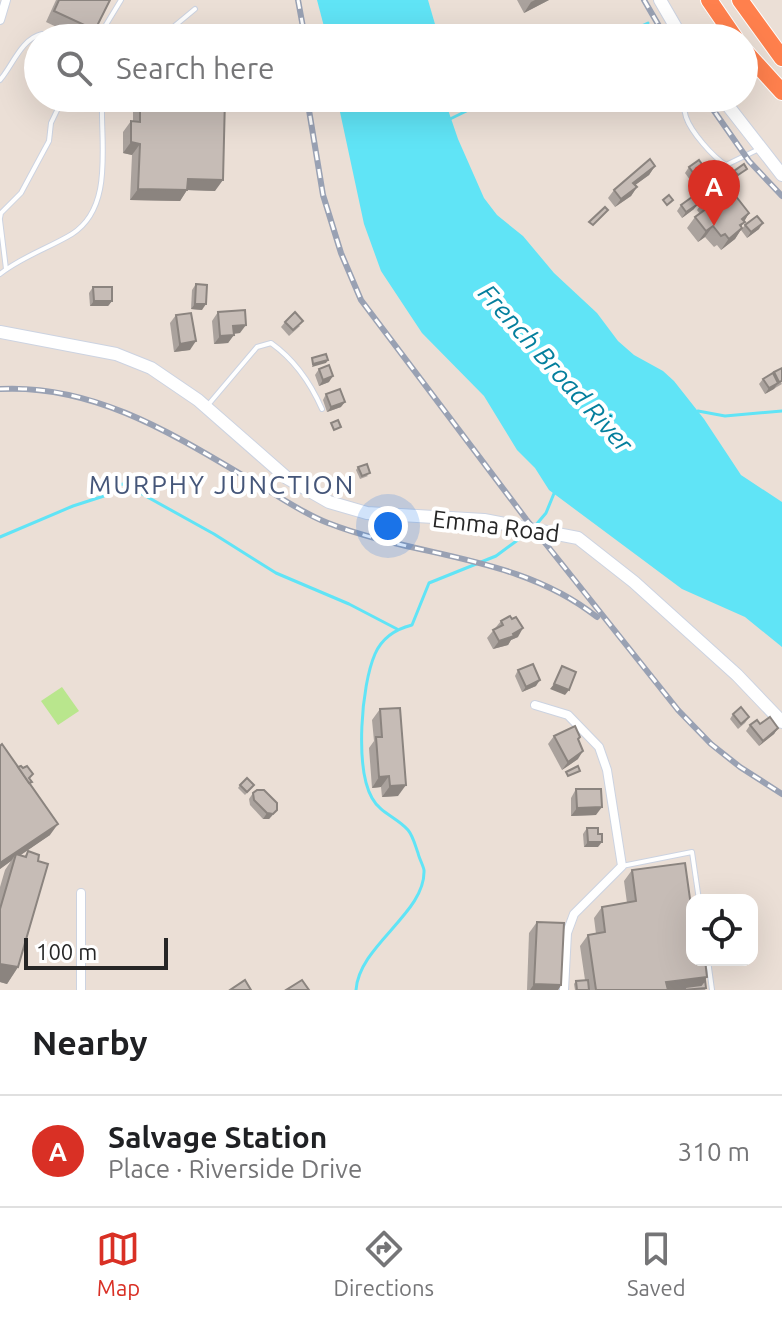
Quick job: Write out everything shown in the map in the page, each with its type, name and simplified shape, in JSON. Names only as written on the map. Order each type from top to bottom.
[{"type":"highway","points":[[709,0],[725,24]]},
{"type":"highway","points":[[740,0],[757,24]]},
{"type":"highway","points":[[758,25],[782,58]]},
{"type":"highway","points":[[758,65],[782,92]]},
{"type":"street","points":[[0,20],[6,0]]},
{"type":"street","points":[[660,0],[674,24]]},
{"type":"street","points":[[732,112],[782,175]]},
{"type":"street","name":"Emma Road","points":[[0,332],[116,354],[151,368],[206,407],[287,478],[329,502],[367,513],[484,520],[578,538],[597,551],[737,675],[782,722]]},
{"type":"street","points":[[535,705],[568,715],[599,747],[607,770],[622,866],[574,914],[567,933],[564,990]]},
{"type":"street","points":[[81,893],[81,990]]},
{"type":"lane","points":[[106,24],[121,0]]},
{"type":"lane","points":[[177,24],[195,9]]},
{"type":"lane","points":[[0,80],[24,44]]},
{"type":"lane","points":[[6,269],[1,213],[21,193],[49,141],[51,123],[56,112]]},
{"type":"lane","points":[[0,274],[74,233],[87,221],[100,196],[103,176],[102,112]]},
{"type":"lane","points":[[686,112],[686,117],[715,158],[726,165],[759,149]]},
{"type":"lane","points":[[206,407],[257,347],[271,343],[301,371],[313,387],[322,409]]},
{"type":"lane","points":[[622,866],[692,852],[698,894]]},
{"type":"lane","points":[[709,966],[712,990]]},
{"type":"green space","points":[[62,687],[79,711],[58,725],[41,701]]},
{"type":"water","points":[[317,0],[428,0],[435,24],[323,24]]},
{"type":"water","name":"French Broad River","points":[[340,112],[449,112],[484,198],[497,215],[523,236],[554,273],[597,313],[618,341],[674,381],[741,475],[782,502],[782,647],[745,617],[682,589],[549,490],[535,468],[517,450],[484,396],[422,333],[381,271],[364,224]]},
{"type":"building","points":[[59,0],[110,0],[98,24],[82,24],[54,11]]},
{"type":"building","points":[[140,112],[225,112],[223,180],[188,179],[187,190],[138,189],[140,144],[131,142],[131,121],[140,122]]},
{"type":"building","points":[[650,159],[655,166],[633,183],[637,187],[621,199],[614,190]]},
{"type":"building","points":[[699,160],[709,174],[699,181],[689,167]]},
{"type":"building","points":[[744,164],[747,169],[738,175],[734,171]]},
{"type":"building","points":[[731,190],[749,213],[742,219],[745,222],[740,225],[742,228],[729,239],[725,234],[721,236],[713,226],[706,231],[695,217],[710,206],[705,199],[713,192],[719,199]]},
{"type":"building","points":[[669,195],[673,200],[667,205],[663,200]]},
{"type":"building","points":[[692,197],[698,204],[686,212],[681,205]]},
{"type":"building","points":[[605,207],[608,210],[593,225],[589,222]]},
{"type":"building","points":[[757,216],[763,223],[751,232],[745,225]]},
{"type":"building","points":[[196,284],[207,285],[206,304],[195,304]]},
{"type":"building","points":[[93,287],[112,287],[112,301],[94,301]]},
{"type":"building","points":[[245,310],[246,325],[233,326],[234,335],[220,336],[218,312]]},
{"type":"building","points":[[295,312],[303,321],[293,330],[285,322]]},
{"type":"building","points":[[191,313],[196,341],[180,344],[176,315]]},
{"type":"building","points":[[326,354],[328,360],[313,364],[312,358]]},
{"type":"building","points":[[329,365],[333,376],[323,380],[319,369]]},
{"type":"building","points":[[782,368],[782,381],[779,382],[774,372]]},
{"type":"building","points":[[773,373],[778,383],[769,388],[763,379]]},
{"type":"building","points":[[340,389],[345,402],[331,407],[326,394]]},
{"type":"building","points":[[338,420],[341,427],[334,430],[331,423]]},
{"type":"building","points":[[367,464],[370,473],[362,476],[358,467]]},
{"type":"building","points":[[510,616],[512,619],[516,617],[523,628],[514,636],[499,641],[493,630],[503,625],[501,621]]},
{"type":"building","points":[[533,664],[540,680],[526,687],[518,670]]},
{"type":"building","points":[[562,666],[576,672],[569,690],[554,684]]},
{"type":"building","points":[[741,707],[749,717],[741,724],[733,714]]},
{"type":"building","points":[[400,708],[406,785],[390,786],[389,776],[379,777],[376,737],[382,737],[380,709]]},
{"type":"building","points":[[770,717],[778,728],[763,741],[750,725],[757,720],[760,724]]},
{"type":"building","points":[[575,726],[583,751],[568,762],[554,736]]},
{"type":"building","points":[[2,744],[58,824],[0,863],[0,746]]},
{"type":"building","points":[[27,766],[33,774],[29,778],[32,782],[29,783],[18,767]]},
{"type":"building","points":[[578,766],[580,771],[568,776],[566,772]]},
{"type":"building","points":[[247,778],[254,785],[247,792],[240,785]]},
{"type":"building","points":[[576,789],[601,789],[602,807],[577,808]]},
{"type":"building","points":[[264,790],[277,803],[273,814],[267,813],[254,800],[253,793]]},
{"type":"building","points":[[587,828],[598,828],[602,842],[588,842]]},
{"type":"building","points":[[28,851],[39,855],[38,861],[48,864],[18,967],[0,964],[0,909],[16,854],[26,857]]},
{"type":"building","points":[[685,863],[689,894],[686,894],[686,966],[706,966],[707,977],[666,982],[668,990],[596,990],[588,935],[605,932],[602,907],[636,901],[632,870]]},
{"type":"building","points":[[537,922],[564,923],[561,985],[534,984]]},
{"type":"building","points":[[245,980],[251,990],[230,990]]},
{"type":"building","points":[[302,980],[309,990],[286,990]]},
{"type":"building","points":[[588,980],[589,990],[577,990],[576,981]]},
{"type":"building","points":[[705,980],[706,988],[683,990],[701,985]]},
{"type":"waterway","points":[[450,119],[464,112]]},
{"type":"waterway","points":[[698,411],[725,416],[782,411]]},
{"type":"waterway","points":[[0,537],[104,496],[113,485],[124,484],[276,573],[349,604],[397,629]]},
{"type":"waterway","points":[[535,526],[546,513],[555,491]]},
{"type":"waterway","points":[[356,990],[368,958],[415,901],[422,886],[424,870],[410,832],[375,803],[367,785],[362,748],[363,706],[375,654],[390,635],[412,625],[429,583],[496,556],[526,534]]},
{"type":"railway","points":[[298,0],[302,24]]},
{"type":"railway","points":[[644,0],[658,24]]},
{"type":"railway","points":[[309,112],[323,195],[341,253],[361,300],[526,519],[678,710],[711,744],[782,794]]},
{"type":"railway","points":[[715,112],[749,161],[782,196]]},
{"type":"railway","points":[[0,389],[71,395],[104,405],[199,449],[319,519],[362,535],[501,569],[535,581],[597,617]]},
{"type":"place","name":"Salvage Station","points":[[714,226]]},
{"type":"district","name":"MURPHY JUNCTION","points":[[222,484]]}]
